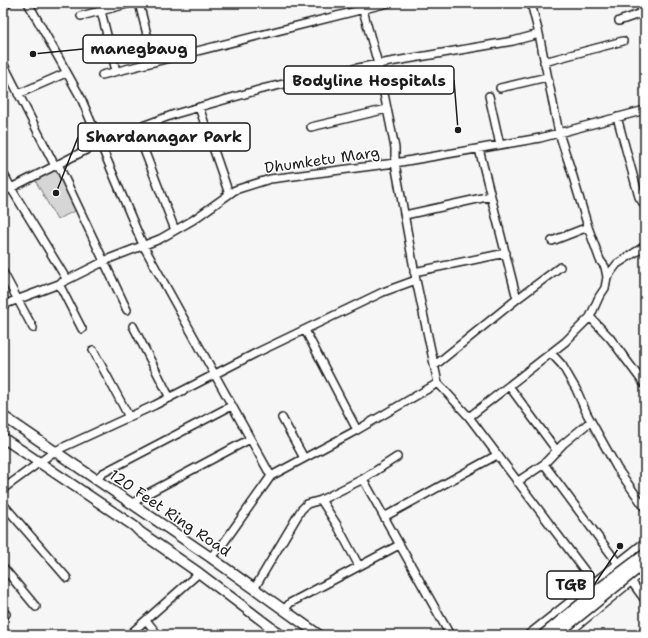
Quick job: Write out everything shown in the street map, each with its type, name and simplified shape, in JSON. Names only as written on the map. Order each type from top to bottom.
[{"type":"main road","name":"120 Feet Ring Road","points":[[3,416],[210,557],[319,635]]},
{"type":"main road","name":"120 Feet Ring Road","points":[[3,438],[134,526],[140,532],[199,573],[281,635]]},
{"type":"main road","points":[[543,635],[605,584],[645,554]]},
{"type":"main road","points":[[556,635],[645,563]]},
{"type":"street","points":[[3,7],[8,3]]},
{"type":"street","points":[[28,3],[81,98],[143,245],[271,476]]},
{"type":"street","points":[[81,16],[131,3]]},
{"type":"street","points":[[139,3],[154,62]]},
{"type":"street","points":[[102,75],[310,22],[362,6],[388,3]]},
{"type":"street","points":[[469,417],[565,342],[590,316],[605,288],[607,277],[605,266],[600,260],[588,227],[559,133],[532,3]]},
{"type":"street","points":[[618,21],[644,12],[639,3]]},
{"type":"street","points":[[362,6],[378,64],[395,148],[395,163],[414,272],[438,383],[469,417],[594,583]]},
{"type":"street","points":[[101,11],[116,72]]},
{"type":"street","points":[[3,192],[100,143],[175,114],[262,89],[378,64],[513,41],[539,34]]},
{"type":"street","points":[[544,62],[623,41]]},
{"type":"street","points":[[3,63],[105,261],[127,310]]},
{"type":"street","points":[[18,94],[66,73]]},
{"type":"street","points":[[500,88],[547,77]]},
{"type":"street","points":[[489,96],[500,145]]},
{"type":"street","points":[[199,107],[229,194]]},
{"type":"street","points":[[311,127],[387,109]]},
{"type":"street","name":"Dhumketu Marg","points":[[3,305],[59,284],[105,261],[160,239],[193,220],[235,190],[270,178],[395,163],[540,138],[645,110]]},
{"type":"street","points":[[617,118],[639,197],[645,206]]},
{"type":"street","points":[[136,129],[175,230]]},
{"type":"street","points":[[479,149],[517,299]]},
{"type":"street","points":[[3,173],[66,280]]},
{"type":"street","points":[[405,216],[491,196]]},
{"type":"street","points":[[552,240],[588,227]]},
{"type":"street","points":[[607,277],[617,264],[645,246]]},
{"type":"street","points":[[414,272],[506,253]]},
{"type":"street","points":[[434,366],[517,299],[560,267]]},
{"type":"street","points":[[3,272],[33,328]]},
{"type":"street","points":[[3,489],[55,451],[170,398],[256,353],[384,292],[416,280]]},
{"type":"street","points":[[59,284],[82,329]]},
{"type":"street","points":[[590,316],[610,338],[645,385]]},
{"type":"street","points":[[133,326],[170,398]]},
{"type":"street","points":[[305,330],[357,430]]},
{"type":"street","points":[[93,350],[129,417]]},
{"type":"street","points":[[551,353],[562,365],[569,377],[617,468],[645,508]]},
{"type":"street","points":[[210,557],[220,548],[271,476],[357,430],[438,383]]},
{"type":"street","points":[[509,386],[557,451]]},
{"type":"street","points":[[96,479],[103,473],[232,406]]},
{"type":"street","points":[[282,418],[304,458]]},
{"type":"street","points":[[518,482],[544,464],[591,421]]},
{"type":"street","points":[[132,504],[143,496],[250,439]]},
{"type":"street","points":[[384,517],[498,455]]},
{"type":"street","points":[[254,589],[306,504],[321,500],[363,479],[397,457]]},
{"type":"street","points":[[544,464],[645,600]]},
{"type":"street","points":[[363,479],[450,635]]},
{"type":"street","points":[[321,500],[337,525],[359,566]]},
{"type":"street","points":[[3,504],[67,578]]},
{"type":"street","points":[[528,635],[645,542]]},
{"type":"street","points":[[284,610],[290,604],[399,545]]},
{"type":"street","points":[[3,567],[36,607]]},
{"type":"street","points":[[566,635],[645,570]]},
{"type":"street","points":[[130,635],[199,573]]},
{"type":"street","points":[[146,620],[158,635]]},
{"type":"shaded area","points":[[56,167],[78,209],[57,220],[34,178]]},
{"type":"place","name":"manegbaug","points":[[33,54]]},
{"type":"place","name":"Bodyline Hospitals","points":[[458,130]]},
{"type":"place","name":"Shardanagar Park","points":[[56,193]]},
{"type":"place","name":"TGB","points":[[620,546]]}]
